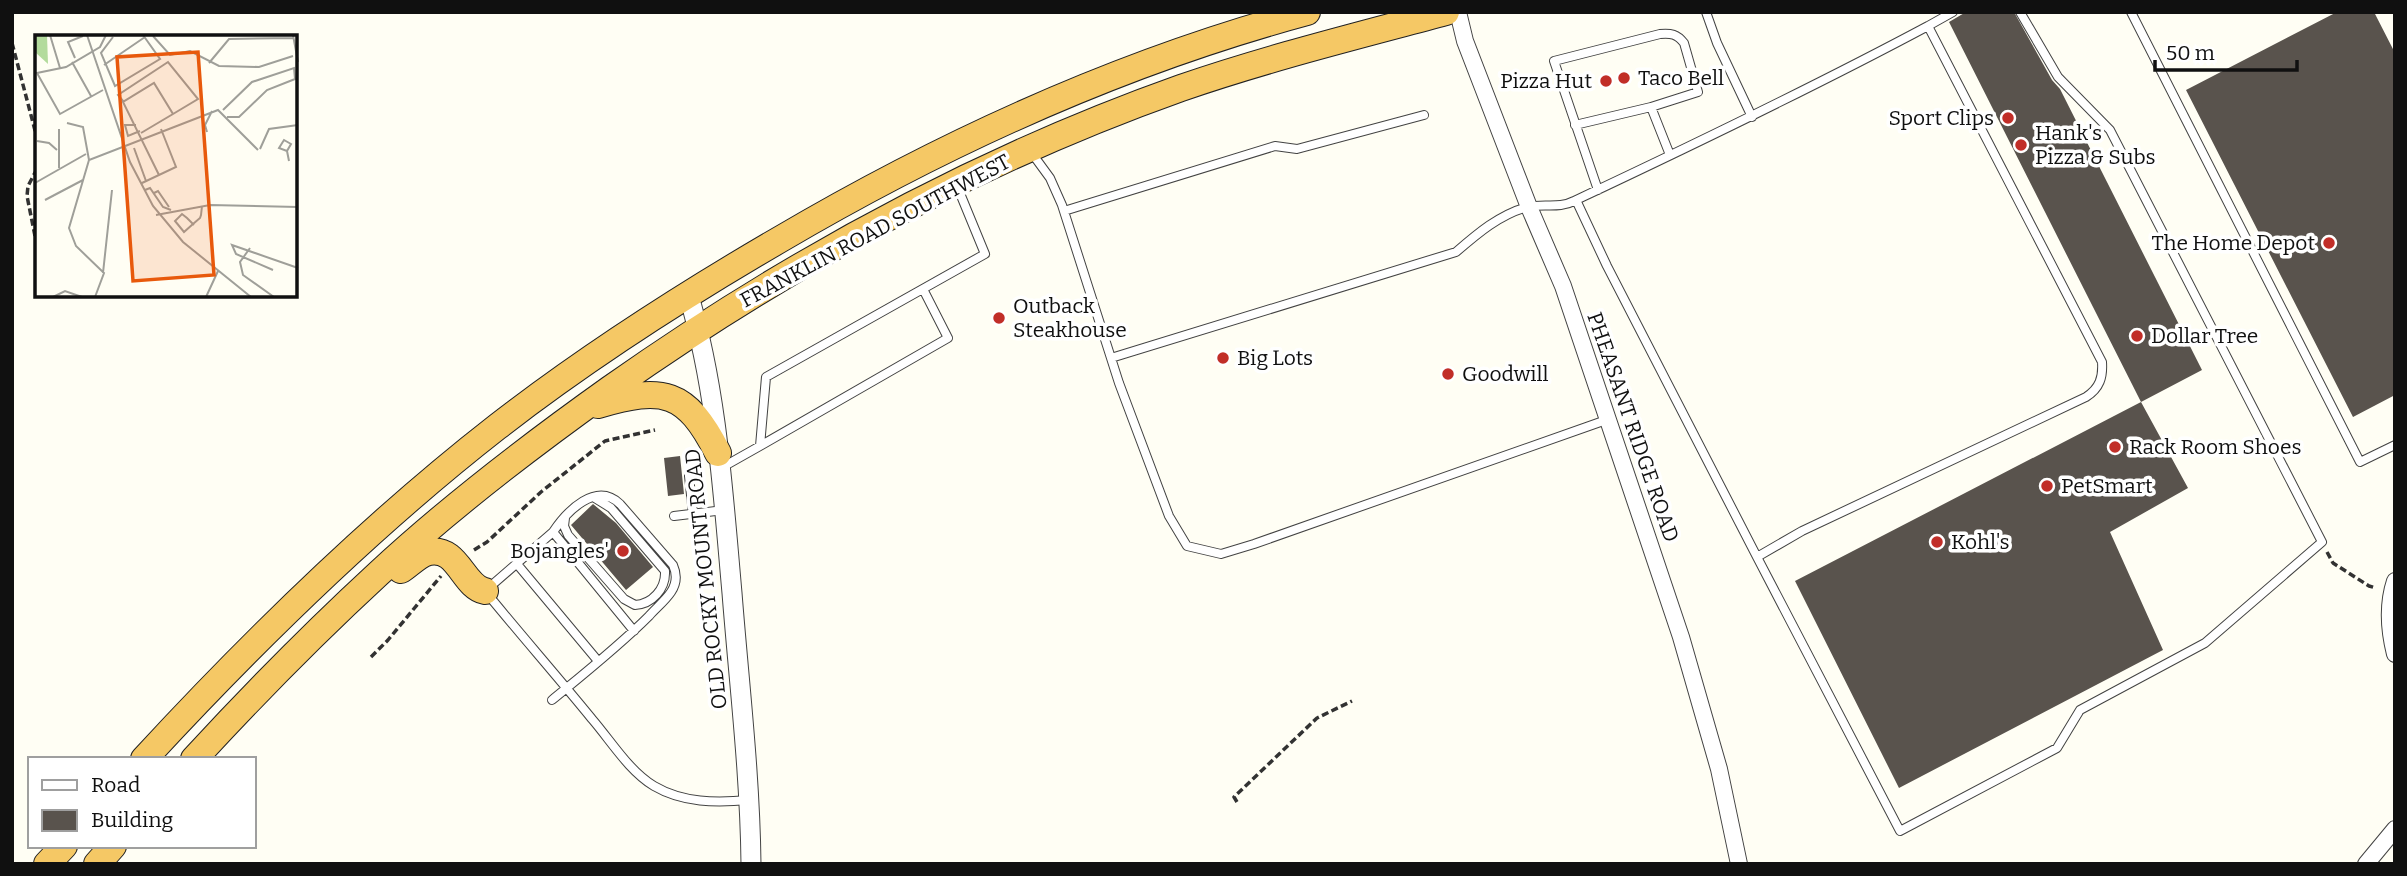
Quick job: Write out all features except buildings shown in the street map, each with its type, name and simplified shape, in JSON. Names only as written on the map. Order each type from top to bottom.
[{"type":"highway","name":"FRANKLIN ROAD SOUTHWEST","points":[[146,757],[314,585],[404,504],[498,426],[610,345],[688,293],[856,195],[932,155],[1000,124],[1113,76],[1247,28],[1307,12]]},
{"type":"highway","name":"FRANKLIN ROAD SOUTHWEST","points":[[196,757],[256,692],[380,572],[540,438],[698,328],[786,273],[956,183],[1030,149],[1181,89],[1258,63],[1446,12]]},
{"type":"highway","points":[[580,410],[629,396],[662,395],[685,408],[699,422],[719,461]]},
{"type":"highway","points":[[333,617],[427,552],[450,557],[485,595]]},
{"type":"highway","points":[[47,864],[62,848]]},
{"type":"highway","points":[[97,864],[111,848]]},
{"type":"street","name":"PHEASANT RIDGE ROAD","points":[[1458,12],[1465,41],[1529,207],[1563,286],[1681,637],[1719,769],[1739,864]]},
{"type":"street","name":"OLD ROCKY MOUNT ROAD","points":[[688,293],[698,328],[719,461],[749,800],[751,864]]},
{"type":"street","points":[[2393,586],[2389,608],[2395,654]]},
{"type":"street","points":[[2366,864],[2395,830]]},
{"type":"lane","points":[[1706,12],[1752,117]]},
{"type":"lane","points":[[1111,358],[1456,252],[1485,227],[1504,216],[1529,207],[1564,206],[1752,117],[1953,12]]},
{"type":"lane","points":[[1576,200],[1607,266],[1900,831],[2057,748],[2080,710],[2205,643],[2322,542],[2110,130],[2059,77],[2021,12]]},
{"type":"lane","points":[[2131,12],[2360,462],[2395,444]]},
{"type":"lane","points":[[1757,557],[1802,531],[2086,397],[2099,385],[2103,374],[2102,362],[1928,26]]},
{"type":"lane","points":[[1575,125],[1651,107],[1698,92],[1684,43],[1670,33],[1554,61],[1575,125],[1598,190]]},
{"type":"lane","points":[[1651,107],[1670,155]]},
{"type":"lane","points":[[1064,211],[1275,146],[1297,149],[1424,115]]},
{"type":"lane","points":[[1030,149],[1050,178],[1064,211],[1111,358],[1168,516],[1187,546],[1221,554],[1609,419]]},
{"type":"lane","points":[[760,446],[766,377],[985,254],[956,183]]},
{"type":"lane","points":[[719,461],[760,446],[948,338],[923,289]]},
{"type":"lane","points":[[689,476],[693,514]]},
{"type":"lane","points":[[552,700],[567,688],[634,631],[671,592],[676,581],[673,565],[616,500],[605,495],[588,498],[485,595],[567,688],[629,763],[657,787],[682,798],[699,801],[749,800]]},
{"type":"lane","points":[[565,518],[564,526],[568,535],[624,599],[635,605],[650,600],[664,585],[664,569],[611,508],[600,499],[588,498]]},
{"type":"lane","points":[[674,516],[724,510]]},
{"type":"lane","points":[[553,532],[634,631]]},
{"type":"lane","points":[[517,564],[598,661]]},
{"type":"path","points":[[12,43],[35,130]]},
{"type":"path","points":[[35,173],[28,186],[27,196],[35,237]]},
{"type":"path","points":[[470,553],[487,542],[520,509],[605,441],[655,430]]},
{"type":"path","points":[[2322,542],[2333,563],[2369,586],[2393,586]]},
{"type":"path","points":[[371,657],[446,572]]},
{"type":"path","points":[[1237,802],[1234,797],[1306,727],[1325,712],[1352,701]]},
{"type":"place","name":"Taco Bell","points":[[1624,78]]},
{"type":"place","name":"Pizza Hut","points":[[1606,81]]},
{"type":"place","name":"Sport Clips","points":[[2008,118]]},
{"type":"place","name":"Hank's Pizza & Subs","points":[[2021,145]]},
{"type":"place","name":"The Home Depot","points":[[2329,243]]},
{"type":"place","name":"Outback Steakhouse","points":[[999,318]]},
{"type":"place","name":"Dollar Tree","points":[[2137,336]]},
{"type":"place","name":"Big Lots","points":[[1223,358]]},
{"type":"place","name":"Goodwill","points":[[1448,374]]},
{"type":"place","name":"Rack Room Shoes","points":[[2115,447]]},
{"type":"place","name":"PetSmart","points":[[2047,486]]},
{"type":"place","name":"Kohl's","points":[[1937,542]]},
{"type":"place","name":"Bojangles'","points":[[623,551]]}]
